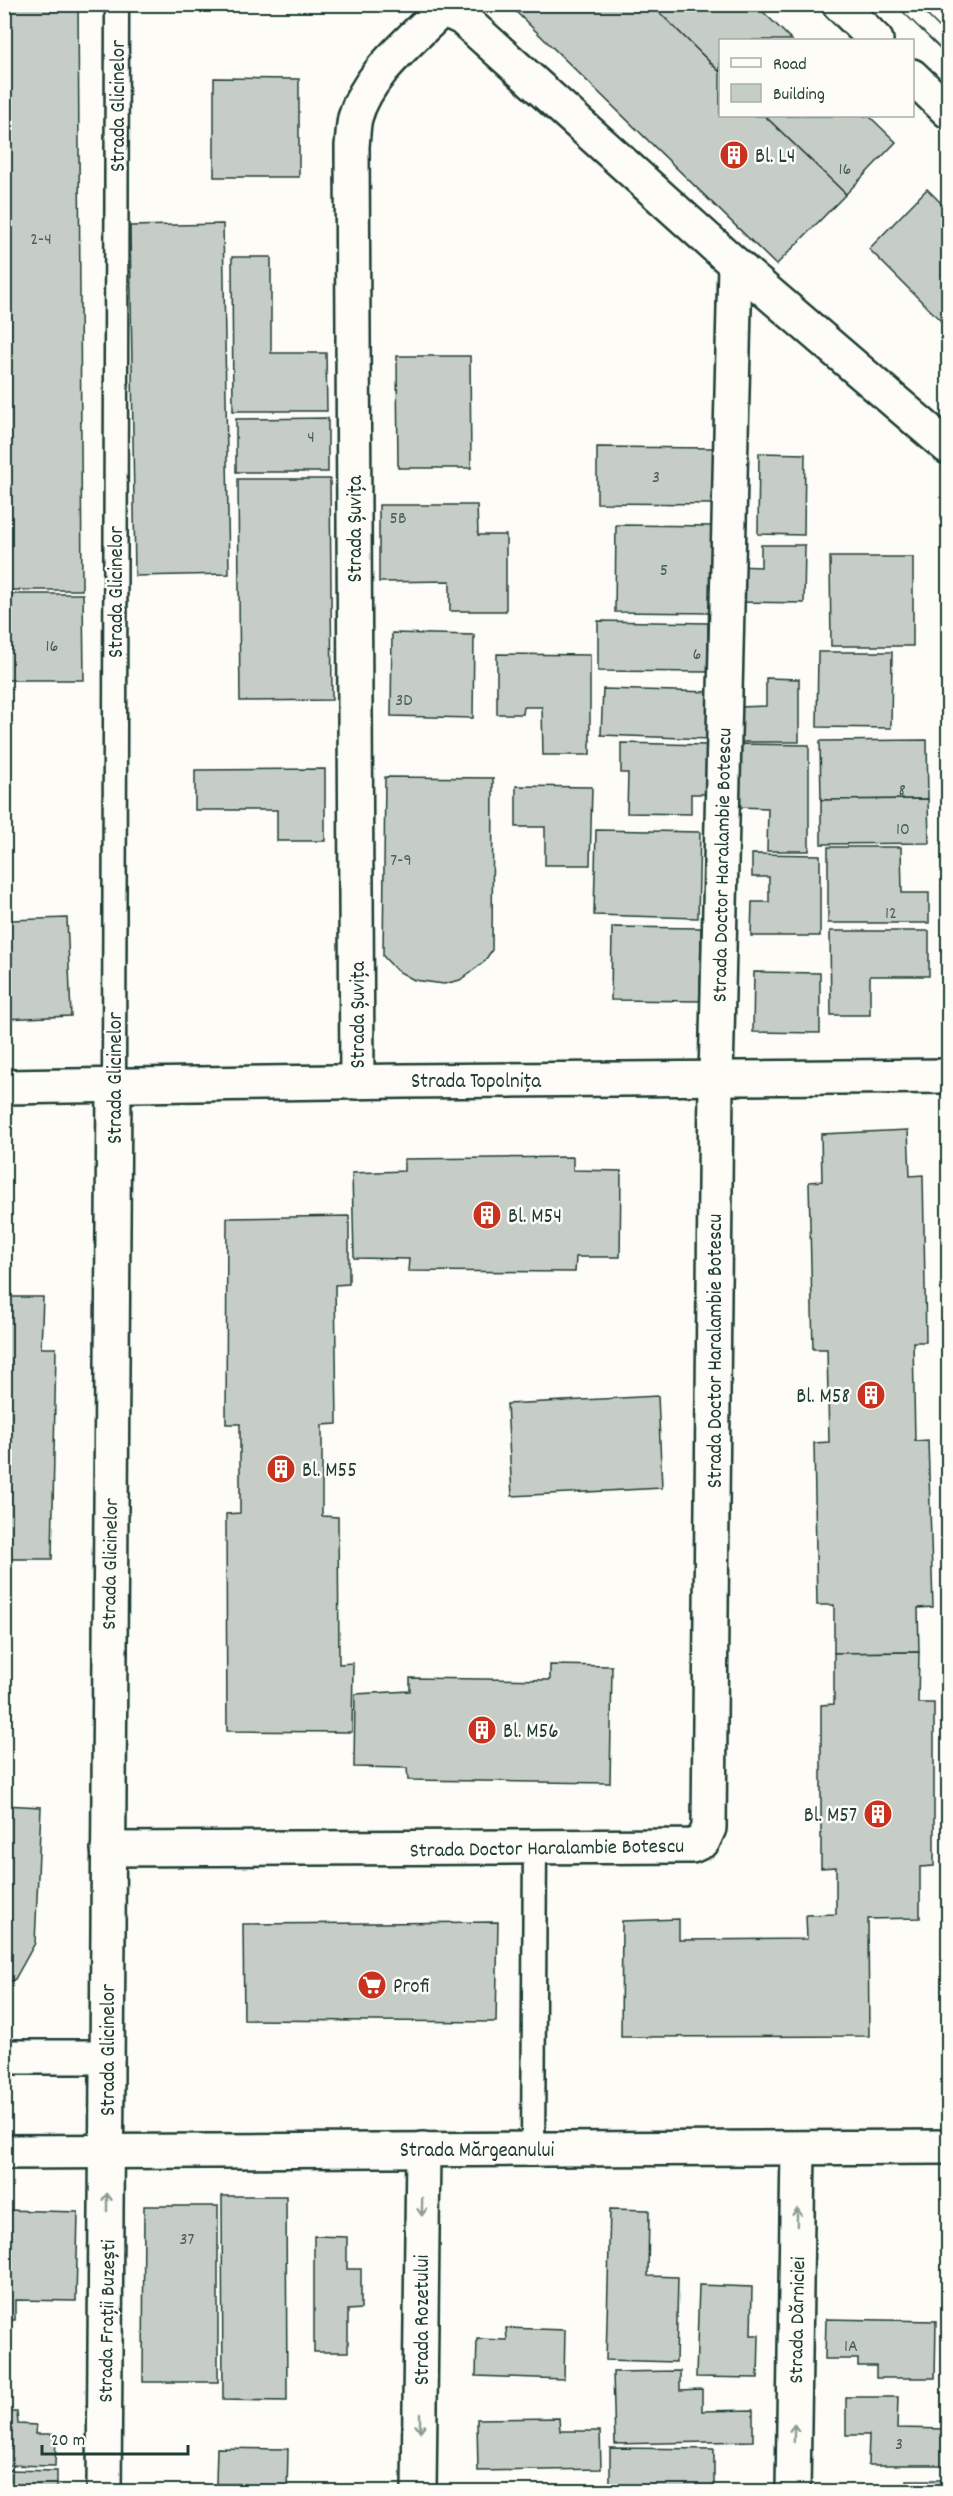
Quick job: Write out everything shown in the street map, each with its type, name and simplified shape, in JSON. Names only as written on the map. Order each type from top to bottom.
[{"type":"street","points":[[839,4],[875,39]]},
{"type":"street","name":"Strada Șuvița","points":[[357,1082],[351,146],[355,118],[368,88],[442,9],[462,18],[735,264]]},
{"type":"street","points":[[914,78],[948,111]]},
{"type":"street","points":[[735,264],[948,447]]},
{"type":"street","name":"Strada Doctor Haralambie Botescu","points":[[108,1849],[692,1846],[703,1841],[709,1828],[716,1078],[735,264]]},
{"type":"street","name":"Strada Topolnița","points":[[4,1088],[948,1076]]},
{"type":"street","name":"Strada Glicinelor","points":[[107,2151],[114,1086]]},
{"type":"street","points":[[4,2057],[107,2057]]},
{"type":"street","name":"Strada Mărgeanului","points":[[4,2152],[948,2147]]},
{"type":"street","name":"Strada Rozetului","points":[[419,2492],[423,2149]]},
{"type":"street","name":"Strada Dărniciei","points":[[793,2492],[798,2149]]},
{"type":"street","name":"Strada Frații Buzești","points":[[104,2492],[107,2151]]},
{"type":"lane","name":"Strada Glicinelor","points":[[114,1086],[117,4]]},
{"type":"lane","points":[[533,2148],[536,1848]]},
{"type":"building","points":[[4,4],[78,4],[82,590],[4,590]]},
{"type":"building","name":"Bl. L4","points":[[508,4],[651,4],[719,71],[719,117],[766,117],[846,194],[776,265]]},
{"type":"building","points":[[651,4],[755,4],[791,39],[719,39],[719,71]]},
{"type":"building","points":[[214,78],[299,79],[299,177],[214,177]]},
{"type":"building","points":[[766,117],[870,117],[896,142],[846,194]]},
{"type":"building","points":[[927,189],[948,210],[948,328],[869,249]]},
{"type":"building","points":[[223,224],[229,574],[135,576],[130,226]]},
{"type":"building","points":[[232,257],[271,257],[271,353],[326,353],[327,411],[233,411]]},
{"type":"building","points":[[397,356],[470,356],[471,468],[398,468]]},
{"type":"building","points":[[328,418],[328,472],[236,472],[236,419]]},
{"type":"building","points":[[597,447],[715,448],[715,504],[597,503]]},
{"type":"building","points":[[759,453],[805,454],[804,535],[758,534]]},
{"type":"building","points":[[238,479],[330,479],[332,700],[240,701]]},
{"type":"building","points":[[379,505],[477,505],[478,535],[506,535],[506,611],[450,611],[450,581],[379,582]]},
{"type":"building","points":[[616,525],[714,526],[713,613],[615,612]]},
{"type":"building","points":[[761,545],[805,545],[804,603],[734,602],[735,566],[761,567]]},
{"type":"building","points":[[830,557],[913,557],[913,646],[831,646]]},
{"type":"building","points":[[4,594],[83,594],[84,680],[4,680]]},
{"type":"building","points":[[598,621],[708,623],[708,672],[598,671]]},
{"type":"building","points":[[392,633],[474,635],[473,718],[391,716]]},
{"type":"building","points":[[818,652],[892,652],[891,728],[817,727]]},
{"type":"building","points":[[497,654],[590,655],[590,755],[543,755],[542,707],[524,707],[523,714],[497,714]]},
{"type":"building","points":[[766,678],[799,679],[799,742],[740,742],[739,707],[766,706]]},
{"type":"building","points":[[603,689],[712,692],[710,739],[601,735]]},
{"type":"building","points":[[927,740],[928,799],[821,800],[820,741]]},
{"type":"building","points":[[621,743],[706,745],[705,794],[691,794],[691,814],[627,813],[628,773],[621,773]]},
{"type":"building","points":[[737,744],[809,745],[809,851],[767,851],[768,808],[737,807]]},
{"type":"building","points":[[325,769],[325,841],[277,841],[277,810],[195,810],[195,770]]},
{"type":"building","points":[[385,777],[493,778],[492,950],[484,962],[460,980],[444,984],[414,980],[396,970],[383,956]]},
{"type":"building","points":[[516,786],[592,787],[590,865],[545,865],[545,827],[516,827]]},
{"type":"building","points":[[4,787],[11,920],[67,918],[71,1016],[4,1019]]},
{"type":"building","points":[[928,799],[929,843],[821,844],[821,800]]},
{"type":"building","points":[[596,830],[700,832],[698,918],[594,915]]},
{"type":"building","points":[[828,847],[901,847],[902,893],[929,893],[929,923],[828,923]]},
{"type":"building","points":[[752,854],[820,855],[820,936],[751,936],[752,902],[769,902],[769,877],[752,877]]},
{"type":"building","points":[[612,927],[701,928],[700,1001],[611,1000]]},
{"type":"building","points":[[830,931],[929,931],[929,976],[870,976],[870,1015],[831,1015]]},
{"type":"building","points":[[754,972],[820,973],[820,1033],[753,1032]]},
{"type":"building","name":"Bl. M58","points":[[908,1130],[910,1176],[923,1175],[926,1342],[913,1342],[915,1441],[928,1440],[933,1607],[918,1608],[919,1652],[834,1653],[834,1605],[817,1605],[814,1443],[829,1442],[827,1349],[813,1349],[809,1182],[822,1181],[821,1134]]},
{"type":"building","name":"Bl. M54","points":[[573,1157],[573,1170],[621,1171],[620,1257],[576,1257],[575,1272],[408,1271],[409,1259],[354,1258],[352,1173],[404,1171],[404,1159]]},
{"type":"building","name":"Bl. M55","points":[[349,1216],[349,1284],[335,1285],[337,1424],[322,1425],[322,1516],[338,1517],[339,1664],[353,1663],[352,1732],[227,1731],[226,1514],[240,1513],[240,1424],[226,1424],[227,1218]]},
{"type":"building","points":[[4,1297],[43,1297],[41,1348],[56,1348],[52,1559],[4,1559]]},
{"type":"building","points":[[658,1396],[662,1488],[512,1496],[507,1404]]},
{"type":"building","name":"Bl. M57","points":[[919,1652],[918,1703],[934,1703],[934,1866],[920,1867],[920,1918],[868,1919],[869,2036],[621,2037],[622,1921],[679,1919],[679,1940],[807,1939],[806,1915],[836,1914],[836,1867],[821,1868],[821,1705],[834,1704],[834,1653]]},
{"type":"building","name":"Bl. M56","points":[[550,1665],[612,1666],[610,1783],[408,1780],[407,1768],[354,1767],[355,1694],[410,1691],[410,1678],[550,1680]]},
{"type":"building","points":[[4,1805],[41,1807],[35,1943],[15,1979],[4,1986]]},
{"type":"building","points":[[498,1922],[496,2022],[244,2020],[243,1924]]},
{"type":"building","points":[[222,2196],[286,2196],[287,2401],[223,2400]]},
{"type":"building","points":[[144,2206],[218,2206],[218,2382],[143,2382]]},
{"type":"building","points":[[610,2209],[649,2210],[648,2276],[678,2277],[676,2362],[606,2360]]},
{"type":"building","points":[[4,2210],[78,2212],[76,2301],[15,2300],[15,2320],[4,2320]]},
{"type":"building","points":[[314,2236],[347,2237],[347,2269],[361,2269],[361,2309],[348,2310],[348,2352],[314,2352]]},
{"type":"building","points":[[699,2285],[752,2287],[751,2335],[759,2335],[758,2378],[696,2377]]},
{"type":"building","points":[[826,2319],[936,2321],[935,2378],[876,2378],[876,2366],[858,2366],[858,2359],[825,2359]]},
{"type":"building","points":[[506,2328],[565,2330],[564,2379],[476,2376],[477,2339],[507,2340]]},
{"type":"building","points":[[680,2371],[680,2390],[702,2389],[702,2411],[753,2410],[753,2441],[615,2444],[613,2372]]},
{"type":"building","points":[[846,2397],[898,2397],[897,2428],[948,2429],[948,2465],[868,2465],[869,2435],[846,2435]]},
{"type":"building","points":[[4,2412],[17,2412],[18,2424],[36,2425],[35,2434],[56,2434],[55,2466],[4,2465]]},
{"type":"building","points":[[559,2418],[560,2431],[600,2431],[601,2469],[478,2471],[477,2419]]},
{"type":"building","points":[[217,2448],[288,2449],[287,2492],[241,2492],[241,2484],[216,2484]]},
{"type":"building","points":[[610,2448],[714,2449],[714,2492],[610,2492]]},
{"type":"building","points":[[4,2470],[57,2471],[57,2492],[4,2492]]},
{"type":"building","points":[[907,2480],[948,2480],[948,2492],[895,2492],[895,2489],[907,2489]]},
{"type":"tram line","points":[[895,4],[948,56]]},
{"type":"tram line","points":[[916,4],[948,36]]},
{"type":"place","name":"Bl. L4","points":[[734,155]]},
{"type":"place","name":"Bl. M54","points":[[487,1215]]},
{"type":"place","name":"Bl. M58","points":[[871,1395]]},
{"type":"place","name":"Bl. M55","points":[[281,1469]]},
{"type":"place","name":"Bl. M56","points":[[482,1730]]},
{"type":"place","name":"Bl. M57","points":[[878,1814]]},
{"type":"place","name":"Profi","points":[[372,1985]]}]
